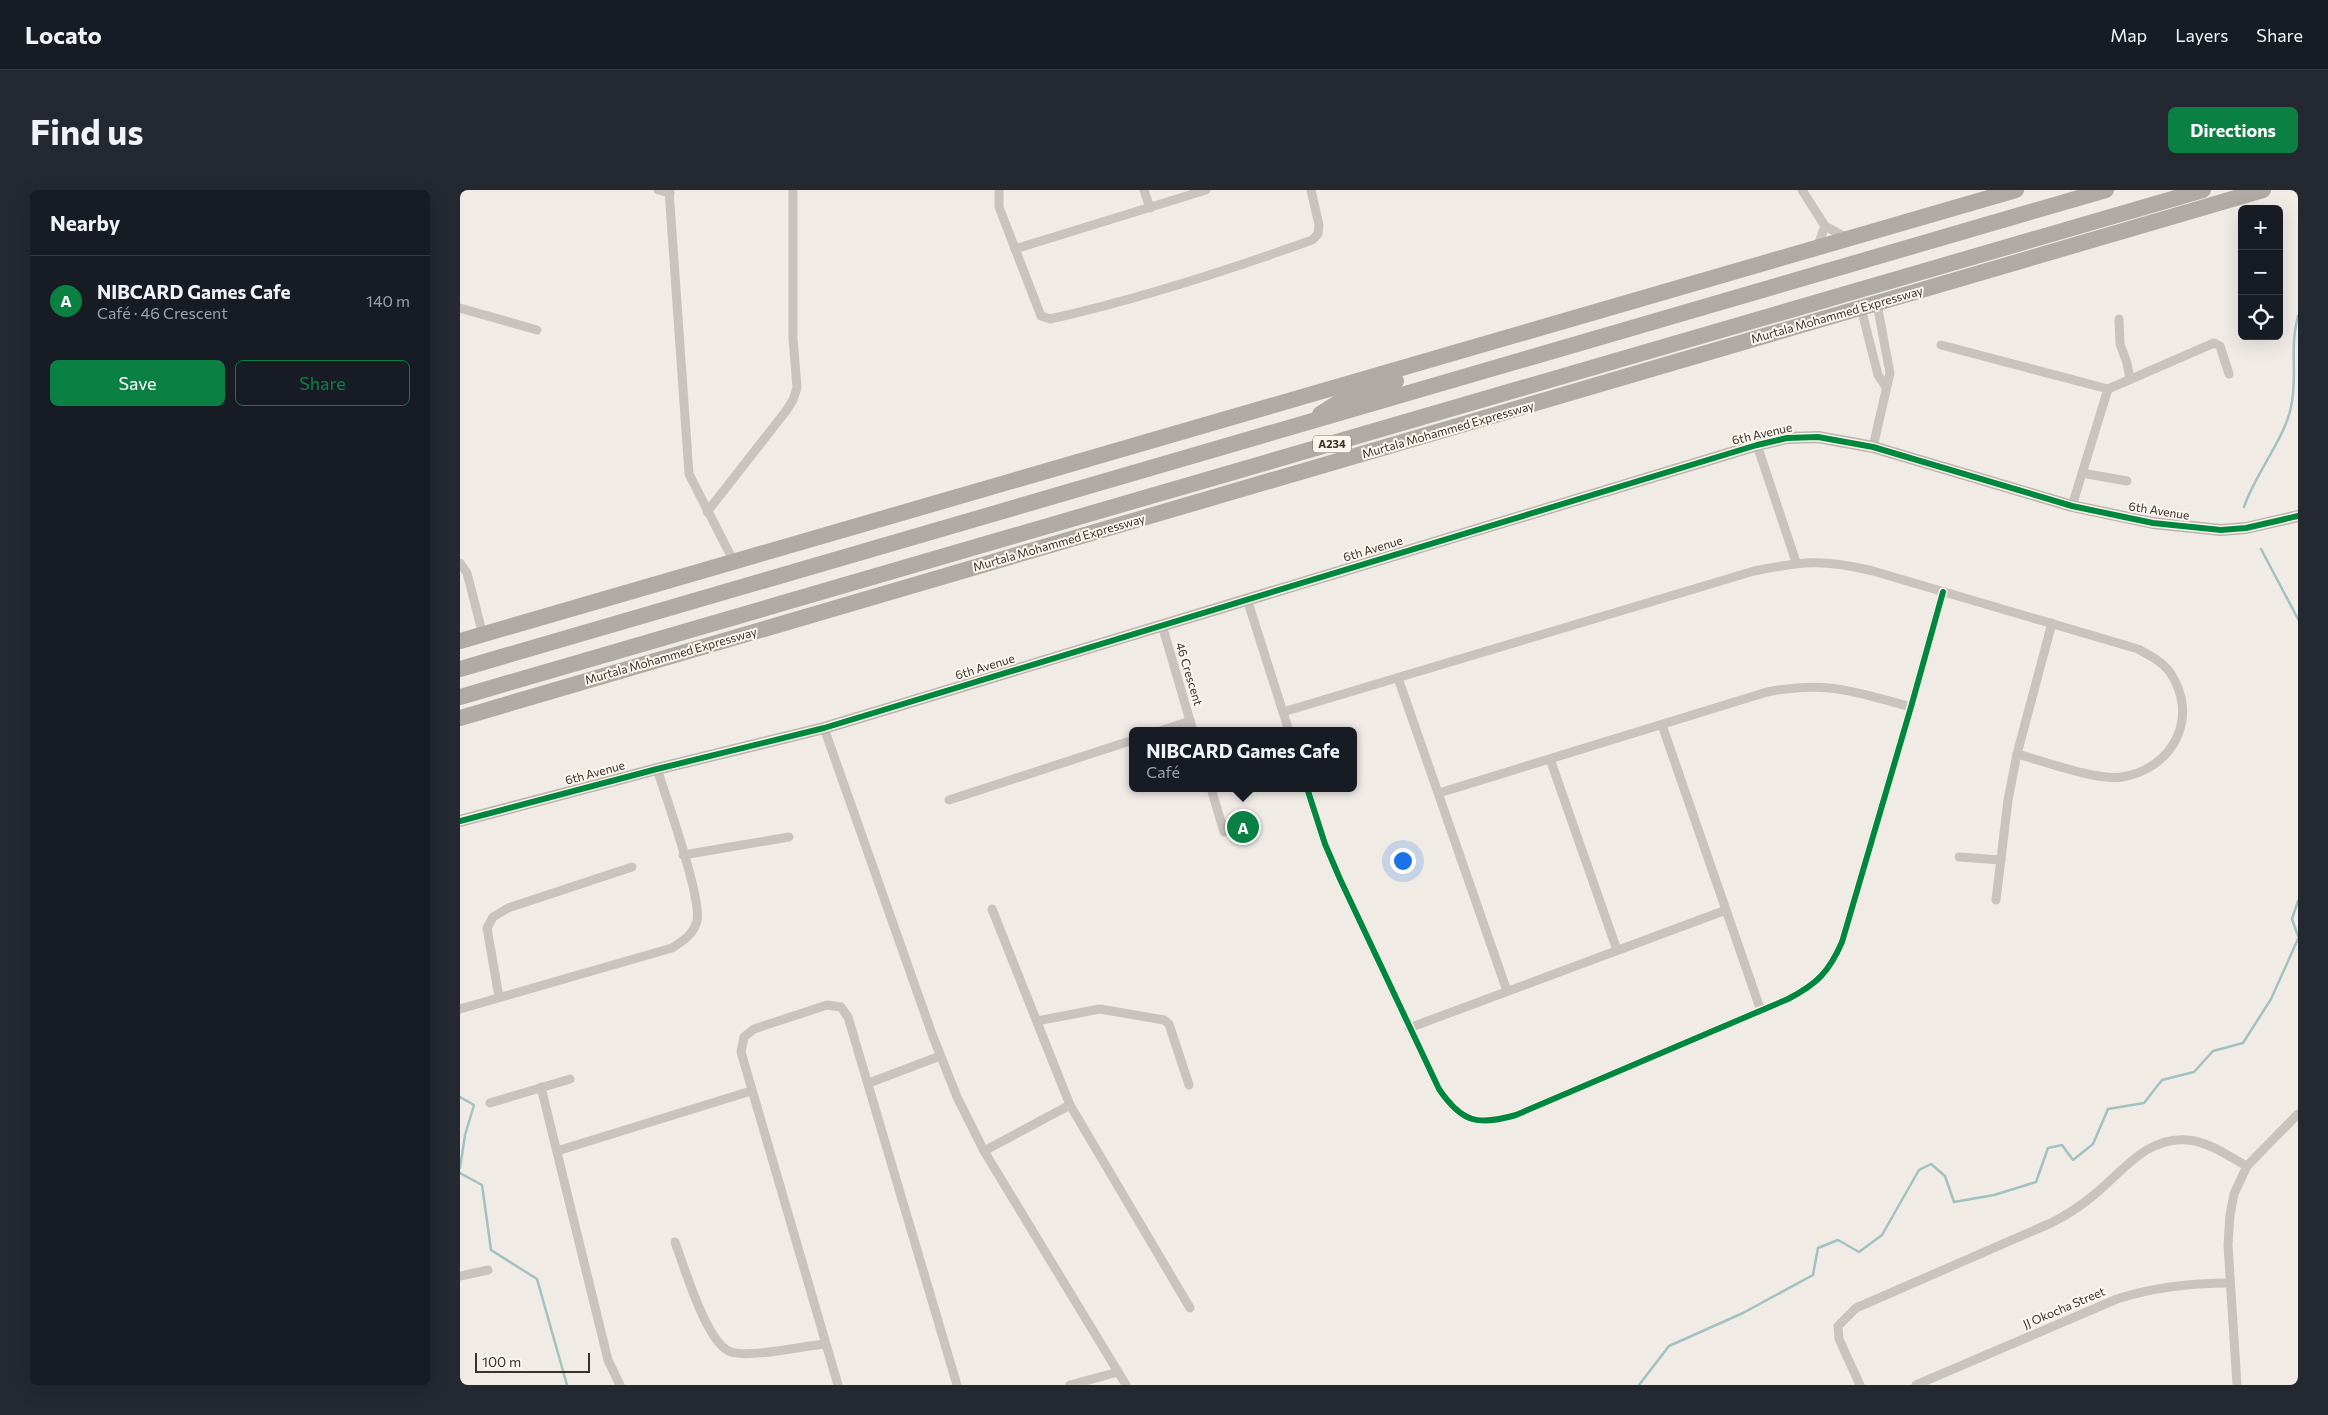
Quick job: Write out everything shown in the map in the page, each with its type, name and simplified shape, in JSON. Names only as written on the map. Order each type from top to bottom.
[{"type":"highway","points":[[460,642],[2016,190]]},
{"type":"highway","name":"A234","points":[[460,669],[2106,190]]},
{"type":"highway","name":"Murtala Mohammed Expressway","points":[[460,697],[2203,190]]},
{"type":"highway","name":"Murtala Mohammed Expressway","points":[[460,718],[2263,190]]},
{"type":"highway","points":[[1298,426],[1344,399],[1428,370],[1481,346]]},
{"type":"highway","points":[[1348,439],[1430,435]]},
{"type":"street","points":[[658,190],[670,192],[689,474],[734,562]]},
{"type":"street","points":[[707,512],[786,411],[793,400],[797,388],[794,338],[793,190]]},
{"type":"street","points":[[999,190],[999,207],[1041,316],[1050,319],[1157,293],[1312,240],[1318,234],[1320,225],[1312,190]]},
{"type":"street","points":[[1144,190],[1150,208]]},
{"type":"street","points":[[1016,249],[1206,190]]},
{"type":"street","points":[[1802,190],[1824,226],[1850,239]]},
{"type":"street","points":[[1817,248],[1824,226]]},
{"type":"street","points":[[1869,306],[1878,375],[1886,387]]},
{"type":"street","points":[[1869,306],[1890,373],[1882,417],[1873,447]]},
{"type":"street","points":[[460,308],[537,330]]},
{"type":"street","points":[[2119,319],[2120,344],[2127,363],[2130,379]]},
{"type":"street","points":[[1941,345],[2108,389],[2214,343],[2220,346],[2229,374]]},
{"type":"street","points":[[2072,506],[2108,389]]},
{"type":"street","name":"6th Avenue","points":[[460,821],[657,769],[824,728],[1757,445],[1787,438],[1818,436],[1873,447],[2072,506],[2153,523],[2206,530],[2246,528],[2298,516]]},
{"type":"street","points":[[1757,445],[1796,562]]},
{"type":"street","points":[[2082,473],[2127,481]]},
{"type":"street","points":[[1284,712],[1746,574],[1796,562],[1840,563],[2138,649],[2154,657],[2168,670],[2178,686],[2182,701],[2183,717],[2178,735],[2170,751],[2155,765],[2139,774],[2119,778],[2101,776],[2017,754]]},
{"type":"street","points":[[460,564],[467,573],[483,635]]},
{"type":"street","points":[[1308,792],[1340,879],[1439,1089],[1449,1104],[1460,1114],[1475,1120],[1494,1121],[1525,1111],[1761,1010],[1810,988],[1823,976],[1834,960],[1842,942],[1943,592]]},
{"type":"street","points":[[1247,599],[1288,727]]},
{"type":"street","points":[[1996,900],[2008,800],[2017,754],[2052,623]]},
{"type":"street","name":"46 Crescent","points":[[1162,625],[1192,727]]},
{"type":"street","points":[[1398,678],[1506,991]]},
{"type":"street","points":[[1439,793],[1768,692],[1794,687],[1840,688],[1911,707]]},
{"type":"street","points":[[1172,727],[1190,721]]},
{"type":"street","points":[[1662,725],[1761,1010]]},
{"type":"street","points":[[824,728],[940,1056],[984,1151],[1126,1385]]},
{"type":"street","points":[[949,800],[1129,741]]},
{"type":"street","points":[[1550,759],[1617,950]]},
{"type":"street","points":[[460,1008],[672,948],[690,936],[697,920],[697,907],[657,769]]},
{"type":"street","points":[[1212,792],[1224,832]]},
{"type":"street","points":[[683,855],[789,837]]},
{"type":"street","points":[[1959,857],[2001,860]]},
{"type":"street","points":[[499,997],[487,928],[493,917],[508,908],[632,867]]},
{"type":"street","points":[[992,909],[1070,1104],[1190,1308]]},
{"type":"street","points":[[1409,1028],[1726,910]]},
{"type":"street","points":[[838,1385],[741,1052],[744,1037],[754,1029],[827,1005],[841,1007],[848,1017],[957,1385]]},
{"type":"street","points":[[1037,1021],[1100,1009],[1164,1020],[1169,1024],[1189,1085]]},
{"type":"street","points":[[869,1083],[940,1056]]},
{"type":"street","points":[[490,1103],[570,1079]]},
{"type":"street","points":[[541,1088],[608,1360],[620,1385]]},
{"type":"street","points":[[557,1152],[751,1091]]},
{"type":"street","points":[[984,1151],[1070,1104]]},
{"type":"street","points":[[2237,1385],[2230,1284],[2230,1215],[2234,1194],[2247,1166],[2298,1114]]},
{"type":"street","points":[[1860,1385],[1839,1339],[1838,1326],[1856,1308],[2074,1211],[2147,1148],[2166,1141],[2188,1140],[2207,1145],[2247,1166]]},
{"type":"street","points":[[675,1242],[707,1325],[718,1343],[730,1352],[751,1353],[826,1344]]},
{"type":"street","points":[[460,1276],[488,1270]]},
{"type":"street","name":"JJ Okocha Street","points":[[1916,1385],[2117,1299],[2142,1291],[2202,1283],[2230,1284]]},
{"type":"street","points":[[1070,1385],[1118,1372]]},
{"type":"waterway","points":[[2244,507],[2288,419],[2293,396],[2294,339],[2298,316]]},
{"type":"waterway","points":[[2261,549],[2298,619]]},
{"type":"waterway","points":[[2298,901],[2292,919],[2298,936]]},
{"type":"waterway","points":[[1639,1385],[1669,1346],[1743,1313],[1813,1275],[1818,1248],[1838,1240],[1859,1252],[1882,1235],[1919,1170],[1931,1164],[1945,1176],[1954,1202],[1994,1195],[2036,1182],[2048,1148],[2062,1145],[2073,1160],[2093,1144],[2108,1109],[2144,1103],[2162,1080],[2194,1072],[2213,1051],[2243,1043],[2271,999],[2298,939]]},
{"type":"waterway","points":[[460,1097],[474,1105],[465,1135],[460,1168]]},
{"type":"waterway","points":[[460,1173],[482,1185],[491,1250],[537,1279],[567,1385]]},
{"type":"cycle path","points":[[460,821],[657,769],[824,728],[1757,445],[1787,438],[1818,437],[1873,447],[2072,506],[2153,523],[2221,530],[2246,528],[2298,516]]},
{"type":"cycle path","points":[[1308,792],[1325,844],[1340,879],[1439,1089],[1455,1109],[1472,1119],[1481,1121],[1516,1115],[1788,999],[1807,988],[1827,969],[1842,942],[1943,592]]},
{"type":"place","name":"NIBCARD Games Cafe","points":[[1243,827]]}]
